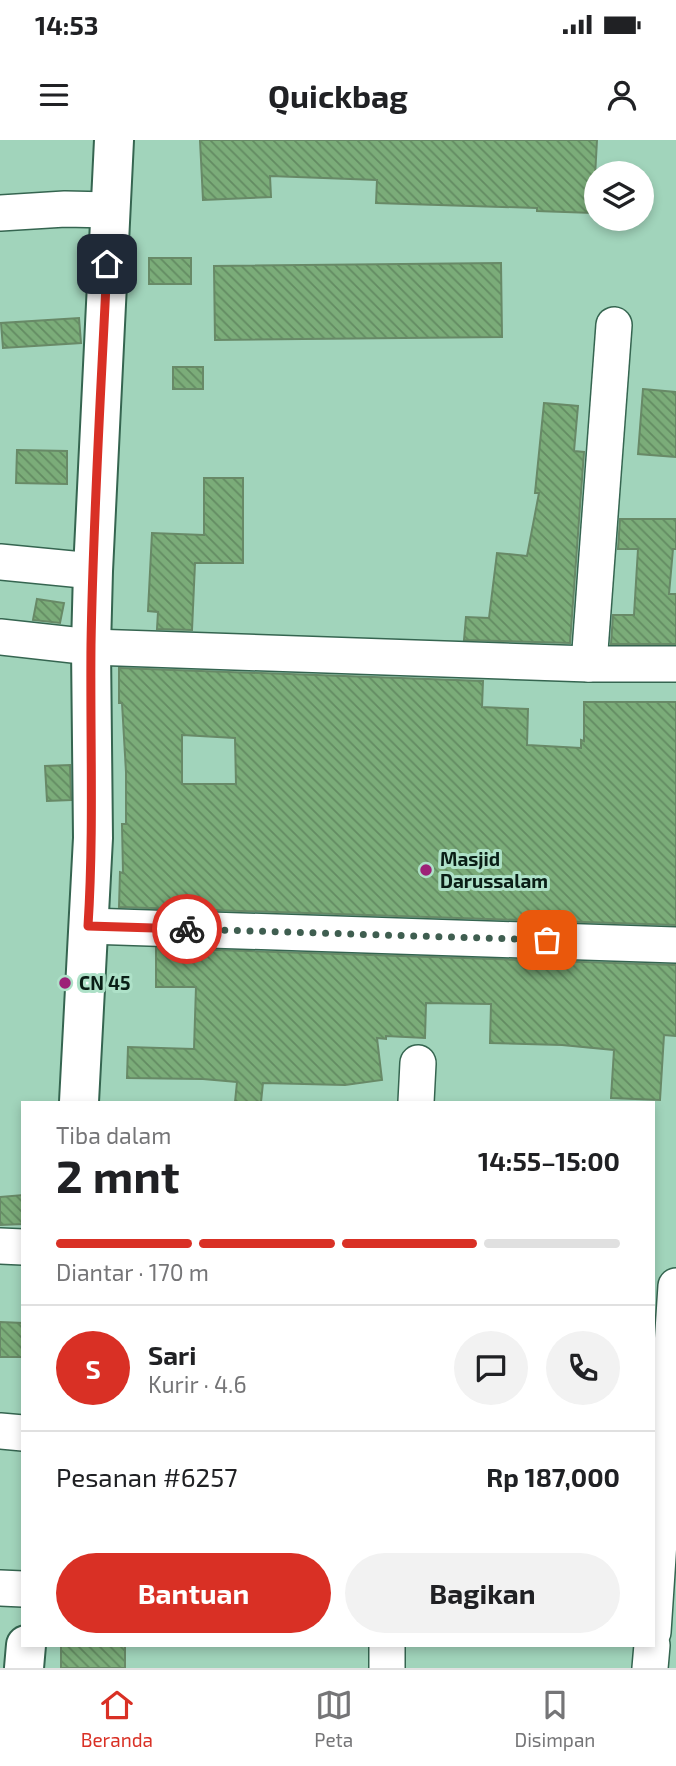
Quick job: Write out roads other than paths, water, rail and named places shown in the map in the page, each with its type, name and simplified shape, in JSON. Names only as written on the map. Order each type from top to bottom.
[{"type":"main road","points":[[79,1101],[93,838],[93,571],[114,140]]},
{"type":"main road","points":[[24,1668],[26,1647]]},
{"type":"street","points":[[0,213],[65,209],[110,210]]},
{"type":"street","points":[[589,664],[614,325]]},
{"type":"street","points":[[0,562],[93,571]]},
{"type":"street","points":[[0,636],[91,647],[589,664],[676,664]]},
{"type":"street","points":[[88,926],[676,946]]},
{"type":"street","points":[[416,1101],[418,1063]]},
{"type":"street","points":[[0,1246],[21,1247]]},
{"type":"street","points":[[655,1593],[666,1381],[676,1286]]},
{"type":"street","points":[[0,1431],[21,1433]]},
{"type":"street","points":[[0,1588],[21,1589]]},
{"type":"street","points":[[387,1647],[387,1668]]},
{"type":"street","points":[[650,1668],[652,1647]]},
{"type":"place","name":"Masjid Darussalam","points":[[426,870]]},
{"type":"place","name":"CN 45","points":[[65,983]]}]
